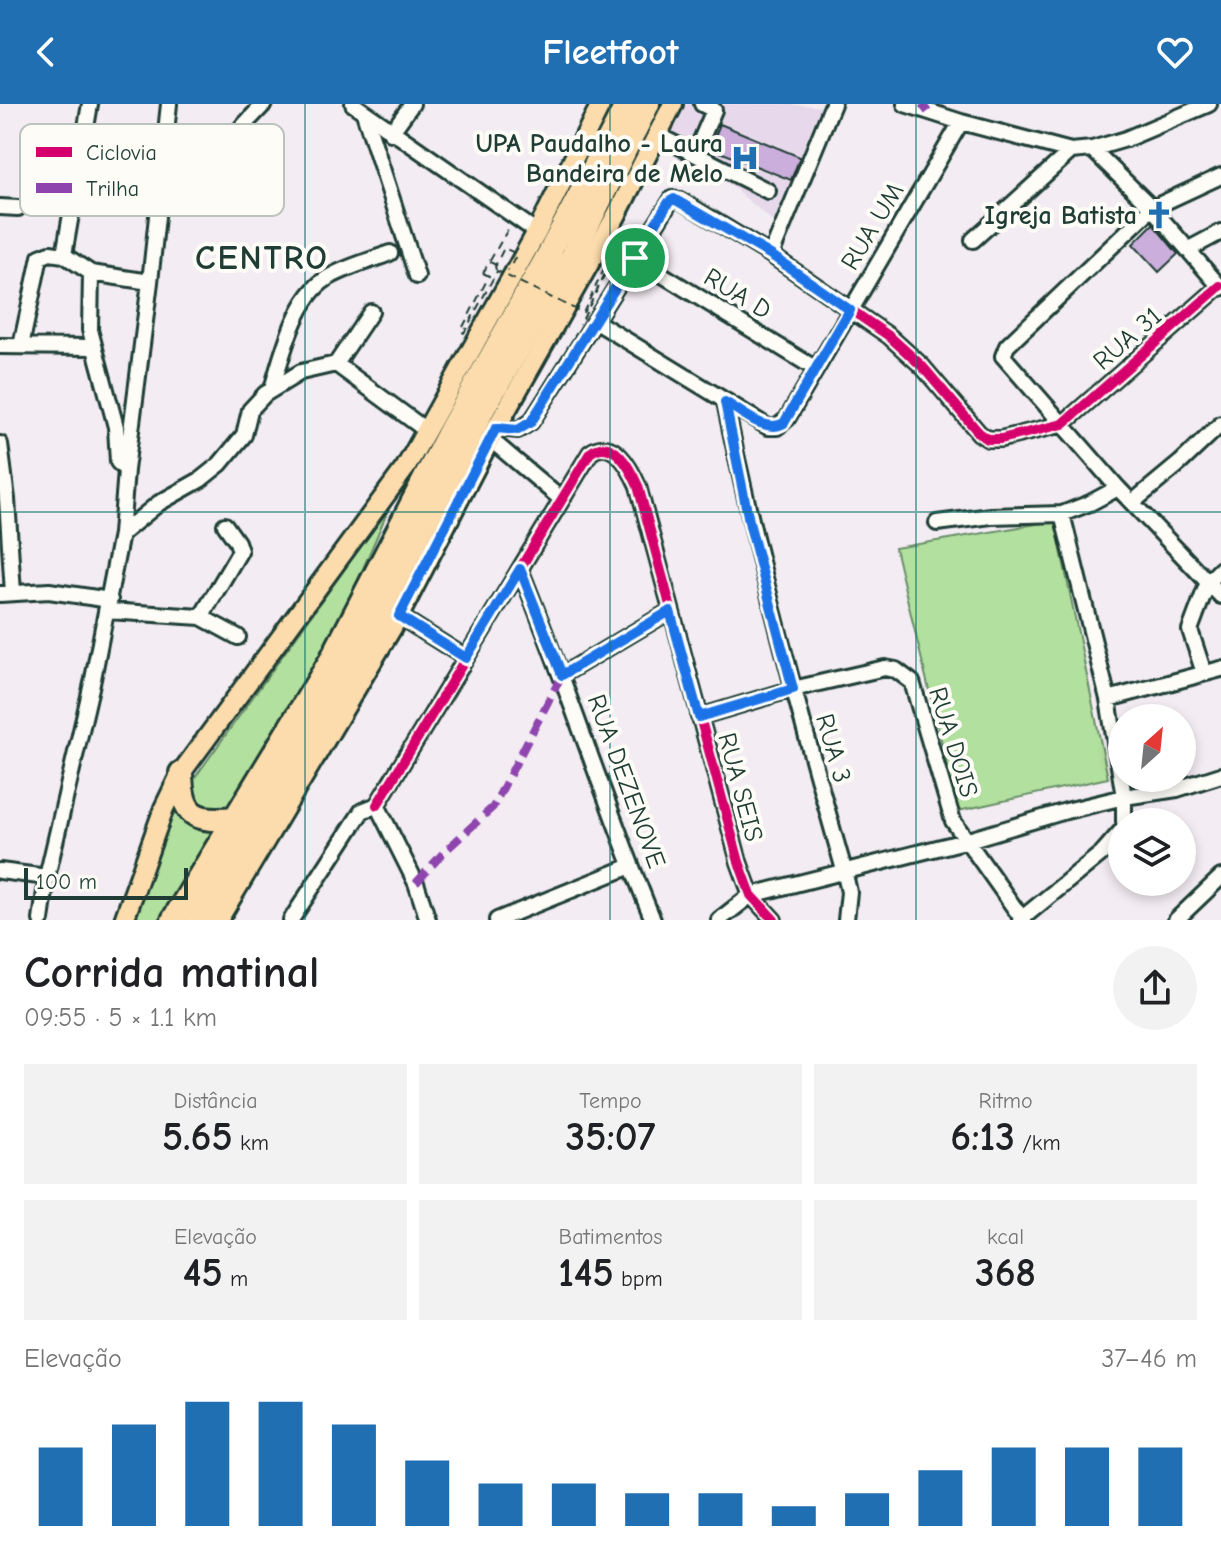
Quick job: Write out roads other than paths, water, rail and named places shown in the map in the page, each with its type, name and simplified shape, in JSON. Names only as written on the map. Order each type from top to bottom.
[{"type":"highway","points":[[173,920],[331,660],[451,428],[627,104]]},
{"type":"highway","points":[[197,920],[364,641],[498,382],[573,255],[648,104]]},
{"type":"highway","points":[[181,773],[181,796],[190,812],[205,820],[235,818]]},
{"type":"main road","points":[[124,920],[164,808],[181,773],[388,494],[427,431],[537,232],[601,104]]},
{"type":"main road","points":[[218,920],[399,616],[493,433],[586,270],[673,104]]},
{"type":"street","points":[[87,124],[90,104]]},
{"type":"street","points":[[167,124],[169,104]]},
{"type":"street","points":[[245,124],[264,104]]},
{"type":"street","points":[[391,133],[412,104]]},
{"type":"street","points":[[695,154],[714,110],[702,104]]},
{"type":"street","points":[[771,255],[833,104]]},
{"type":"street","points":[[905,104],[1071,151],[1092,149],[1126,139],[1209,104]]},
{"type":"street","points":[[358,109],[537,232]]},
{"type":"street","points":[[358,109],[417,276]]},
{"type":"street","name":"RUA UM","points":[[725,402],[768,427],[784,423],[961,122]]},
{"type":"street","points":[[657,135],[768,191]]},
{"type":"street","points":[[1092,149],[1152,208],[1220,287]]},
{"type":"street","points":[[973,240],[1071,151]]},
{"type":"street","points":[[1221,176],[1152,208],[1007,346],[1003,354],[1004,360],[1118,488],[1221,596]]},
{"type":"street","points":[[493,433],[527,426],[588,323],[635,258],[672,199],[680,200],[771,255],[906,351],[979,433],[988,439],[1001,439],[1063,424]]},
{"type":"street","points":[[0,207],[18,208]]},
{"type":"street","points":[[64,255],[71,216]]},
{"type":"street","points":[[41,920],[47,877],[109,606],[121,534],[157,216]]},
{"type":"street","points":[[1189,249],[1221,232]]},
{"type":"street","points":[[21,346],[40,257],[50,253],[64,255],[91,273],[150,282]]},
{"type":"street","points":[[272,389],[293,325],[315,288],[334,275],[390,253]]},
{"type":"street","name":"RUA D","points":[[635,258],[816,369]]},
{"type":"street","points":[[91,273],[89,313],[92,347],[116,427],[118,462],[126,470]]},
{"type":"street","name":"RUA 31","points":[[1063,424],[1220,287]]},
{"type":"street","points":[[121,534],[159,503],[200,480],[220,464],[244,435],[253,406],[272,389],[301,372],[336,364],[371,312]]},
{"type":"street","points":[[588,323],[725,402]]},
{"type":"street","points":[[0,346],[92,347]]},
{"type":"street","points":[[336,364],[427,431]]},
{"type":"street","name":"RUA 3","points":[[725,402],[750,526],[844,870],[849,892],[846,920]]},
{"type":"street","points":[[1133,502],[1221,424]]},
{"type":"street","points":[[291,920],[362,811],[377,805],[561,499],[493,433]]},
{"type":"street","points":[[0,444],[7,499],[6,594],[49,591],[109,606],[201,617],[238,637]]},
{"type":"street","name":"RUA SEIS","points":[[561,499],[596,449],[609,448],[633,474],[645,506],[730,832],[751,895],[774,920]]},
{"type":"street","points":[[937,523],[991,516],[1062,514],[1118,488]]},
{"type":"street","points":[[1062,514],[1108,699],[1124,808]]},
{"type":"street","points":[[201,617],[240,551],[225,525]]},
{"type":"street","name":"RUA DEZENOVE","points":[[520,569],[653,920]]},
{"type":"street","points":[[1204,673],[1190,630],[1208,582],[1221,569]]},
{"type":"street","points":[[562,675],[670,611]]},
{"type":"street","points":[[399,616],[466,658]]},
{"type":"street","name":"RUA DOIS","points":[[699,717],[793,689],[885,668],[908,677],[949,809],[965,841],[1022,919]]},
{"type":"street","points":[[1108,699],[1221,669]]},
{"type":"street","points":[[719,920],[751,895],[965,841],[1014,825],[1124,797],[1157,794],[1221,775]]},
{"type":"street","points":[[377,805],[416,883],[428,920]]},
{"type":"street","points":[[1022,919],[1108,846]]},
{"type":"street","points":[[497,920],[631,866]]},
{"type":"street","points":[[0,871],[47,877]]},
{"type":"street","points":[[1176,920],[1221,877]]},
{"type":"place","name":"UPA Paudalho - Laura Bandeira de Melo","points":[[745,158]]},
{"type":"place","name":"Igreja Batista","points":[[1159,215]]},
{"type":"district","name":"CENTRO","points":[[262,257]]}]
